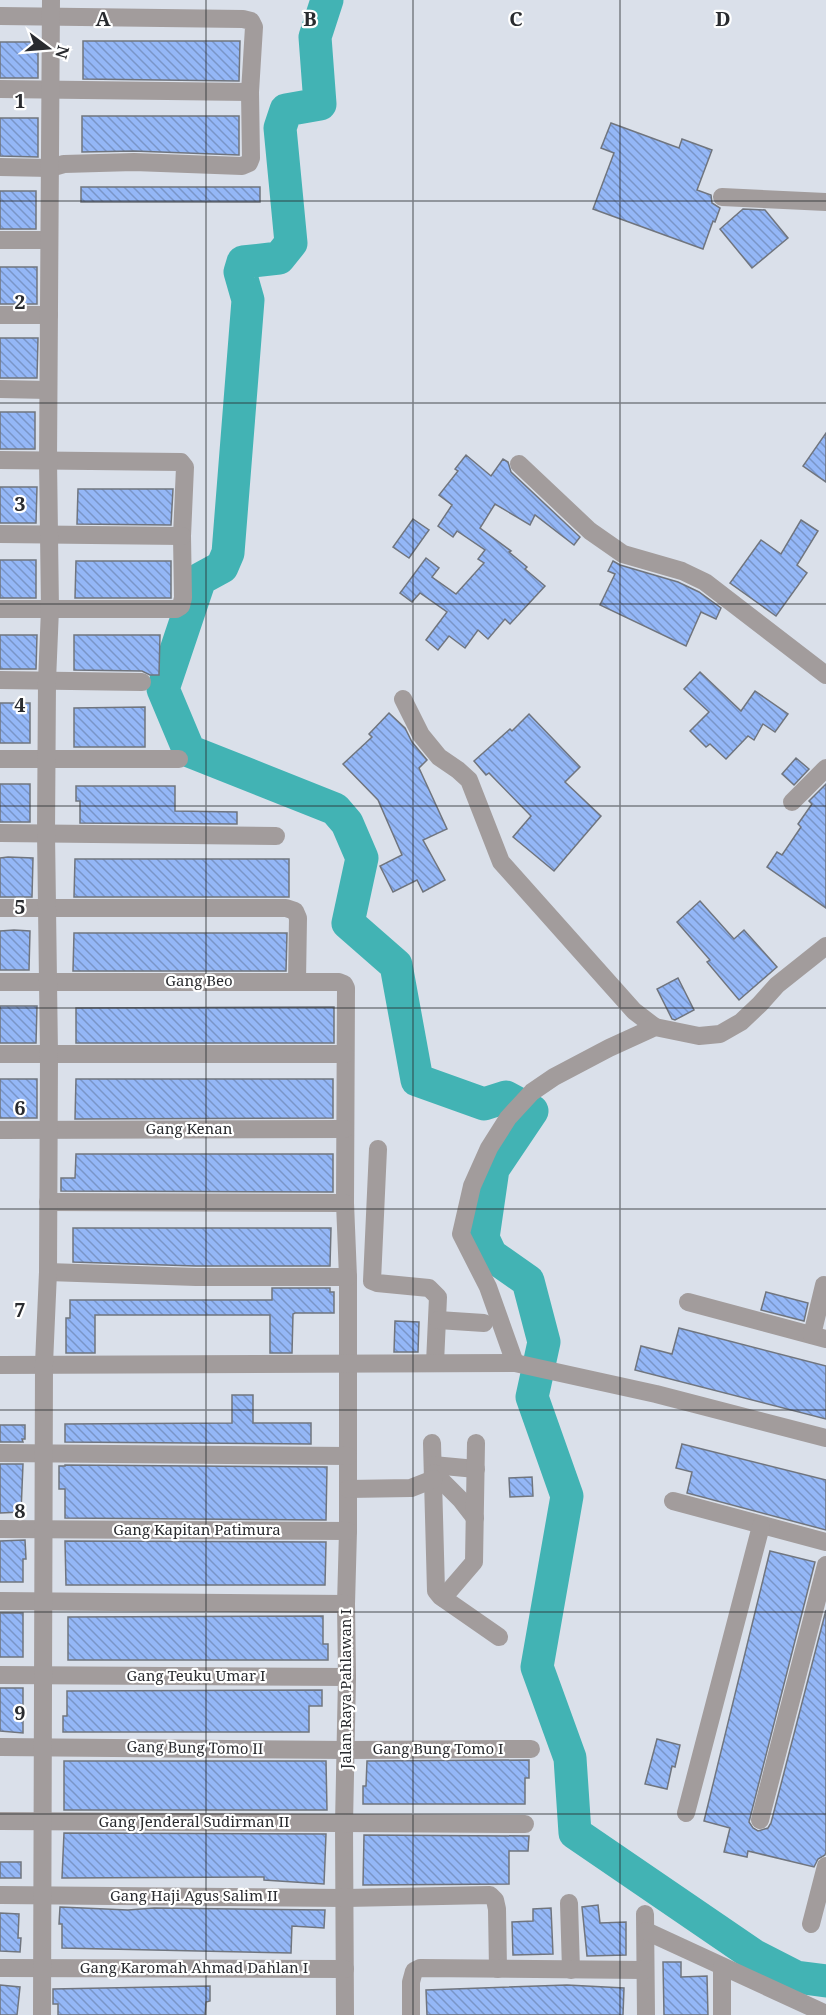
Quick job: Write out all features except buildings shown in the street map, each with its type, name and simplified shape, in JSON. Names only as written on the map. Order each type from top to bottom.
[{"type":"street","points":[[0,16],[51,8],[243,19],[251,21],[254,27],[250,92],[251,158],[249,163],[242,166],[134,162],[64,164],[50,168],[0,167]]},
{"type":"street","points":[[42,2015],[46,1453],[44,1364],[48,1272],[50,1054],[46,833],[50,609],[48,390],[51,8]]},
{"type":"street","points":[[0,89],[250,92]]},
{"type":"street","points":[[722,197],[826,202]]},
{"type":"street","points":[[0,240],[49,240]]},
{"type":"street","points":[[0,315],[49,315]]},
{"type":"street","points":[[0,389],[48,390]]},
{"type":"street","points":[[0,460],[181,462],[185,467],[181,606],[176,609],[0,609]]},
{"type":"street","points":[[519,464],[590,531],[623,554],[682,571],[705,582],[826,675]]},
{"type":"street","points":[[0,534],[182,536]]},
{"type":"street","points":[[0,680],[142,682]]},
{"type":"street","points":[[403,699],[421,735],[439,757],[469,780],[501,862],[634,1011],[655,1027],[699,1036],[720,1034],[741,1022],[777,985],[826,946]]},
{"type":"street","points":[[0,759],[179,759]]},
{"type":"street","points":[[792,802],[826,768]]},
{"type":"street","points":[[0,833],[276,836]]},
{"type":"street","points":[[0,908],[286,908],[295,910],[298,918],[297,981]]},
{"type":"street","name":"Gang Beo","points":[[0,982],[339,981],[346,988]]},
{"type":"street","name":"Jalan Raya Pahlawan I","points":[[345,2015],[348,1277],[345,1203],[338,1128],[345,1054],[346,988]]},
{"type":"street","points":[[519,1363],[488,1287],[461,1234],[472,1186],[489,1148],[508,1118],[532,1092],[554,1077],[655,1027]]},
{"type":"street","points":[[0,1054],[345,1054]]},
{"type":"street","name":"Gang Kenan","points":[[0,1130],[338,1128]]},
{"type":"street","points":[[378,1149],[372,1281],[429,1288],[438,1297],[435,1363]]},
{"type":"street","points":[[48,1202],[345,1203]]},
{"type":"street","points":[[48,1272],[348,1277]]},
{"type":"street","points":[[688,1302],[819,1337],[824,1285]]},
{"type":"street","points":[[438,1320],[484,1323]]},
{"type":"street","points":[[0,1365],[519,1363],[656,1394],[826,1438]]},
{"type":"street","points":[[432,1443],[436,1591],[499,1637]]},
{"type":"street","points":[[443,1598],[474,1562],[476,1554],[474,1518],[476,1443]]},
{"type":"street","points":[[0,1453],[348,1456]]},
{"type":"street","points":[[348,1489],[411,1488],[433,1472],[476,1469]]},
{"type":"street","points":[[433,1472],[461,1500],[474,1518]]},
{"type":"street","points":[[673,1501],[826,1542]]},
{"type":"street","points":[[686,1813],[761,1526]]},
{"type":"street","name":"Gang Kapitan Patimura","points":[[0,1529],[348,1531]]},
{"type":"street","points":[[760,1820],[826,1565]]},
{"type":"street","points":[[0,1601],[345,1604]]},
{"type":"street","name":"Gang Teuku Umar I","points":[[0,1675],[347,1677]]},
{"type":"street","name":"Gang Bung Tomo II","points":[[0,1747],[346,1750]]},
{"type":"street","name":"Gang Bung Tomo I","points":[[346,1750],[531,1749]]},
{"type":"street","name":"Gang Jenderal Sudirman II","points":[[0,1821],[525,1824]]},
{"type":"street","points":[[811,1924],[826,1866]]},
{"type":"street","name":"Gang Haji Agus Salim II","points":[[0,1895],[346,1898],[490,1895],[495,1900],[497,1909],[498,1969]]},
{"type":"street","points":[[569,1903],[570,1970]]},
{"type":"street","points":[[646,2015],[645,1923],[795,2007],[826,2014]]},
{"type":"street","points":[[722,1967],[722,2015]]},
{"type":"street","name":"Gang Karomah Ahmad Dahlan I","points":[[0,1968],[345,1969]]},
{"type":"street","points":[[411,2015],[411,1982],[414,1971],[420,1968],[645,1971]]},
{"type":"waterway","points":[[327,0],[315,37],[320,104],[286,110],[280,128],[291,243],[279,258],[243,262],[240,272],[248,300],[228,553],[222,567],[200,579],[163,689],[189,751],[335,809],[347,823],[362,858],[348,923],[396,965],[417,1080],[484,1104],[506,1097],[532,1111],[493,1169],[483,1238],[491,1255],[528,1281],[544,1342],[532,1397],[567,1496],[537,1667],[570,1758],[575,1833],[755,1956],[796,1977],[826,1981]]}]
